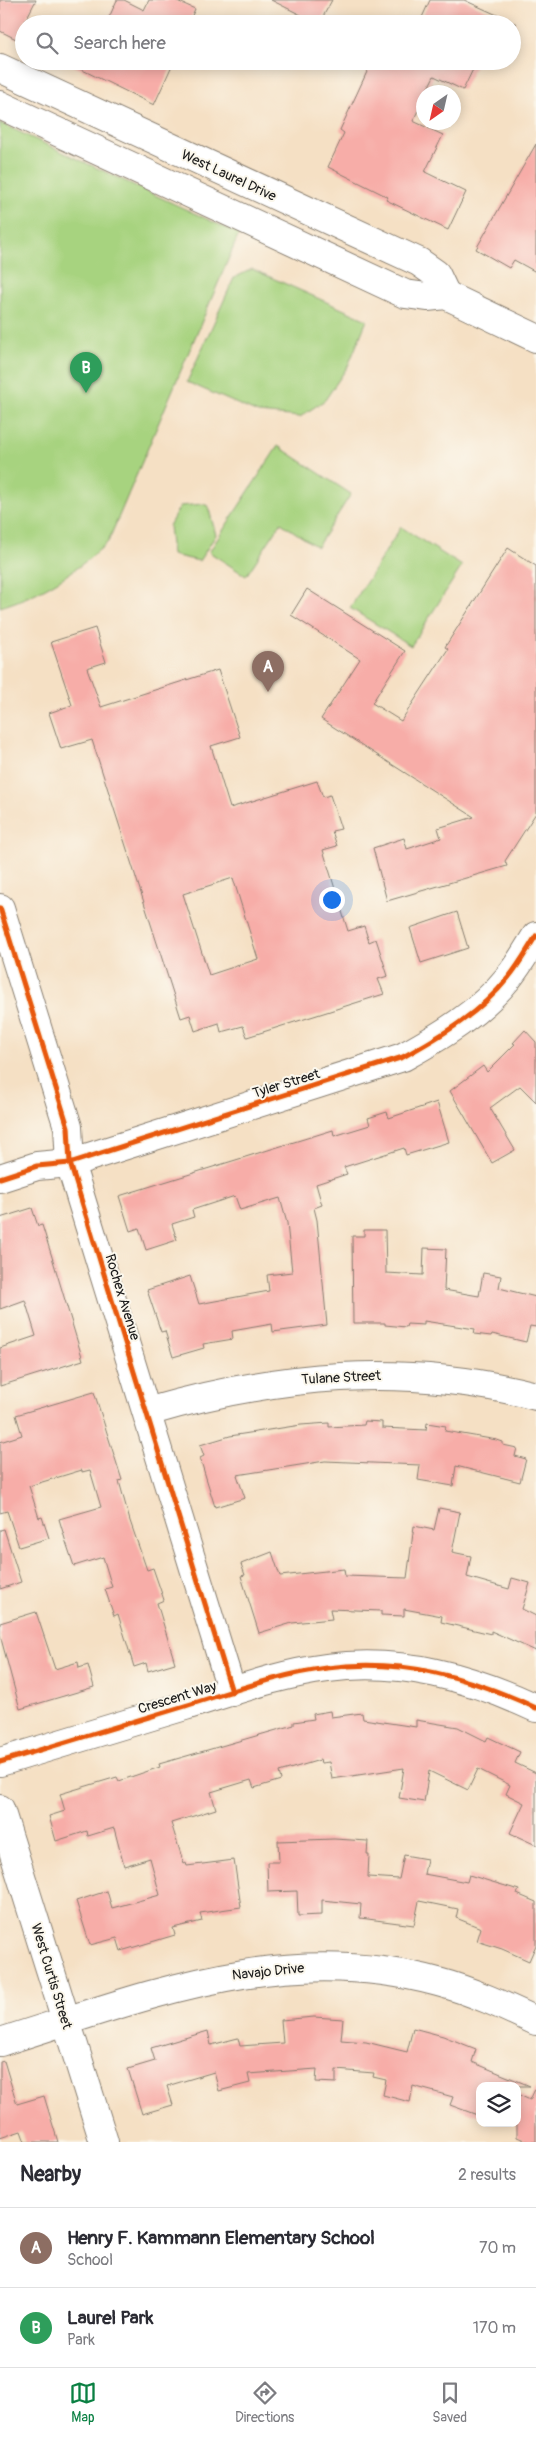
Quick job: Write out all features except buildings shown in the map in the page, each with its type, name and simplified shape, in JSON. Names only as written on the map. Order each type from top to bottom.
[{"type":"street","name":"West Laurel Drive","points":[[0,68],[419,262],[436,274],[446,295]]},
{"type":"street","points":[[0,105],[405,294],[427,297],[446,295],[536,338]]},
{"type":"street","name":"Rochex Avenue","points":[[0,908],[68,1128],[70,1163],[232,1692]]},
{"type":"street","name":"Tyler Street","points":[[0,1178],[38,1166],[70,1163],[403,1057],[438,1038],[471,1015],[508,979],[536,936]]},
{"type":"street","name":"Tulane Street","points":[[147,1412],[282,1381],[368,1374],[440,1378],[475,1383],[536,1396]]},
{"type":"street","name":"Crescent Way","points":[[0,1762],[232,1692],[297,1674],[327,1668],[393,1666],[459,1677],[492,1688],[536,1708]]},
{"type":"street","name":"West Curtis Street","points":[[0,1809],[104,2142]]},
{"type":"street","name":"Navajo Drive","points":[[0,2042],[214,1978],[282,1967],[314,1966],[378,1970],[438,1982],[493,2001],[536,2020]]},
{"type":"green space","points":[[0,123],[239,234],[108,542],[84,563],[58,581],[30,596],[0,607]]},
{"type":"green space","points":[[252,269],[367,320],[348,366],[325,400],[300,417],[258,413],[187,382],[234,278]]},
{"type":"green space","points":[[278,446],[351,494],[317,547],[281,523],[246,576],[209,552]]},
{"type":"green space","points":[[203,504],[208,506],[216,535],[199,561],[172,555],[169,526],[180,506]]},
{"type":"green space","points":[[401,527],[462,566],[411,646],[350,608]]},
{"type":"cycle path","points":[[0,908],[68,1127],[70,1163],[232,1692]]},
{"type":"cycle path","points":[[0,1178],[37,1166],[70,1163],[403,1057],[446,1032],[485,1002],[512,973],[536,936]]},
{"type":"cycle path","points":[[0,1762],[255,1684],[291,1674],[327,1668],[355,1666],[408,1668],[460,1679],[486,1687],[536,1708]]},
{"type":"place","name":"Laurel Park","points":[[86,393]]},
{"type":"place","name":"Henry F. Kammann Elementary School","points":[[268,692]]}]
